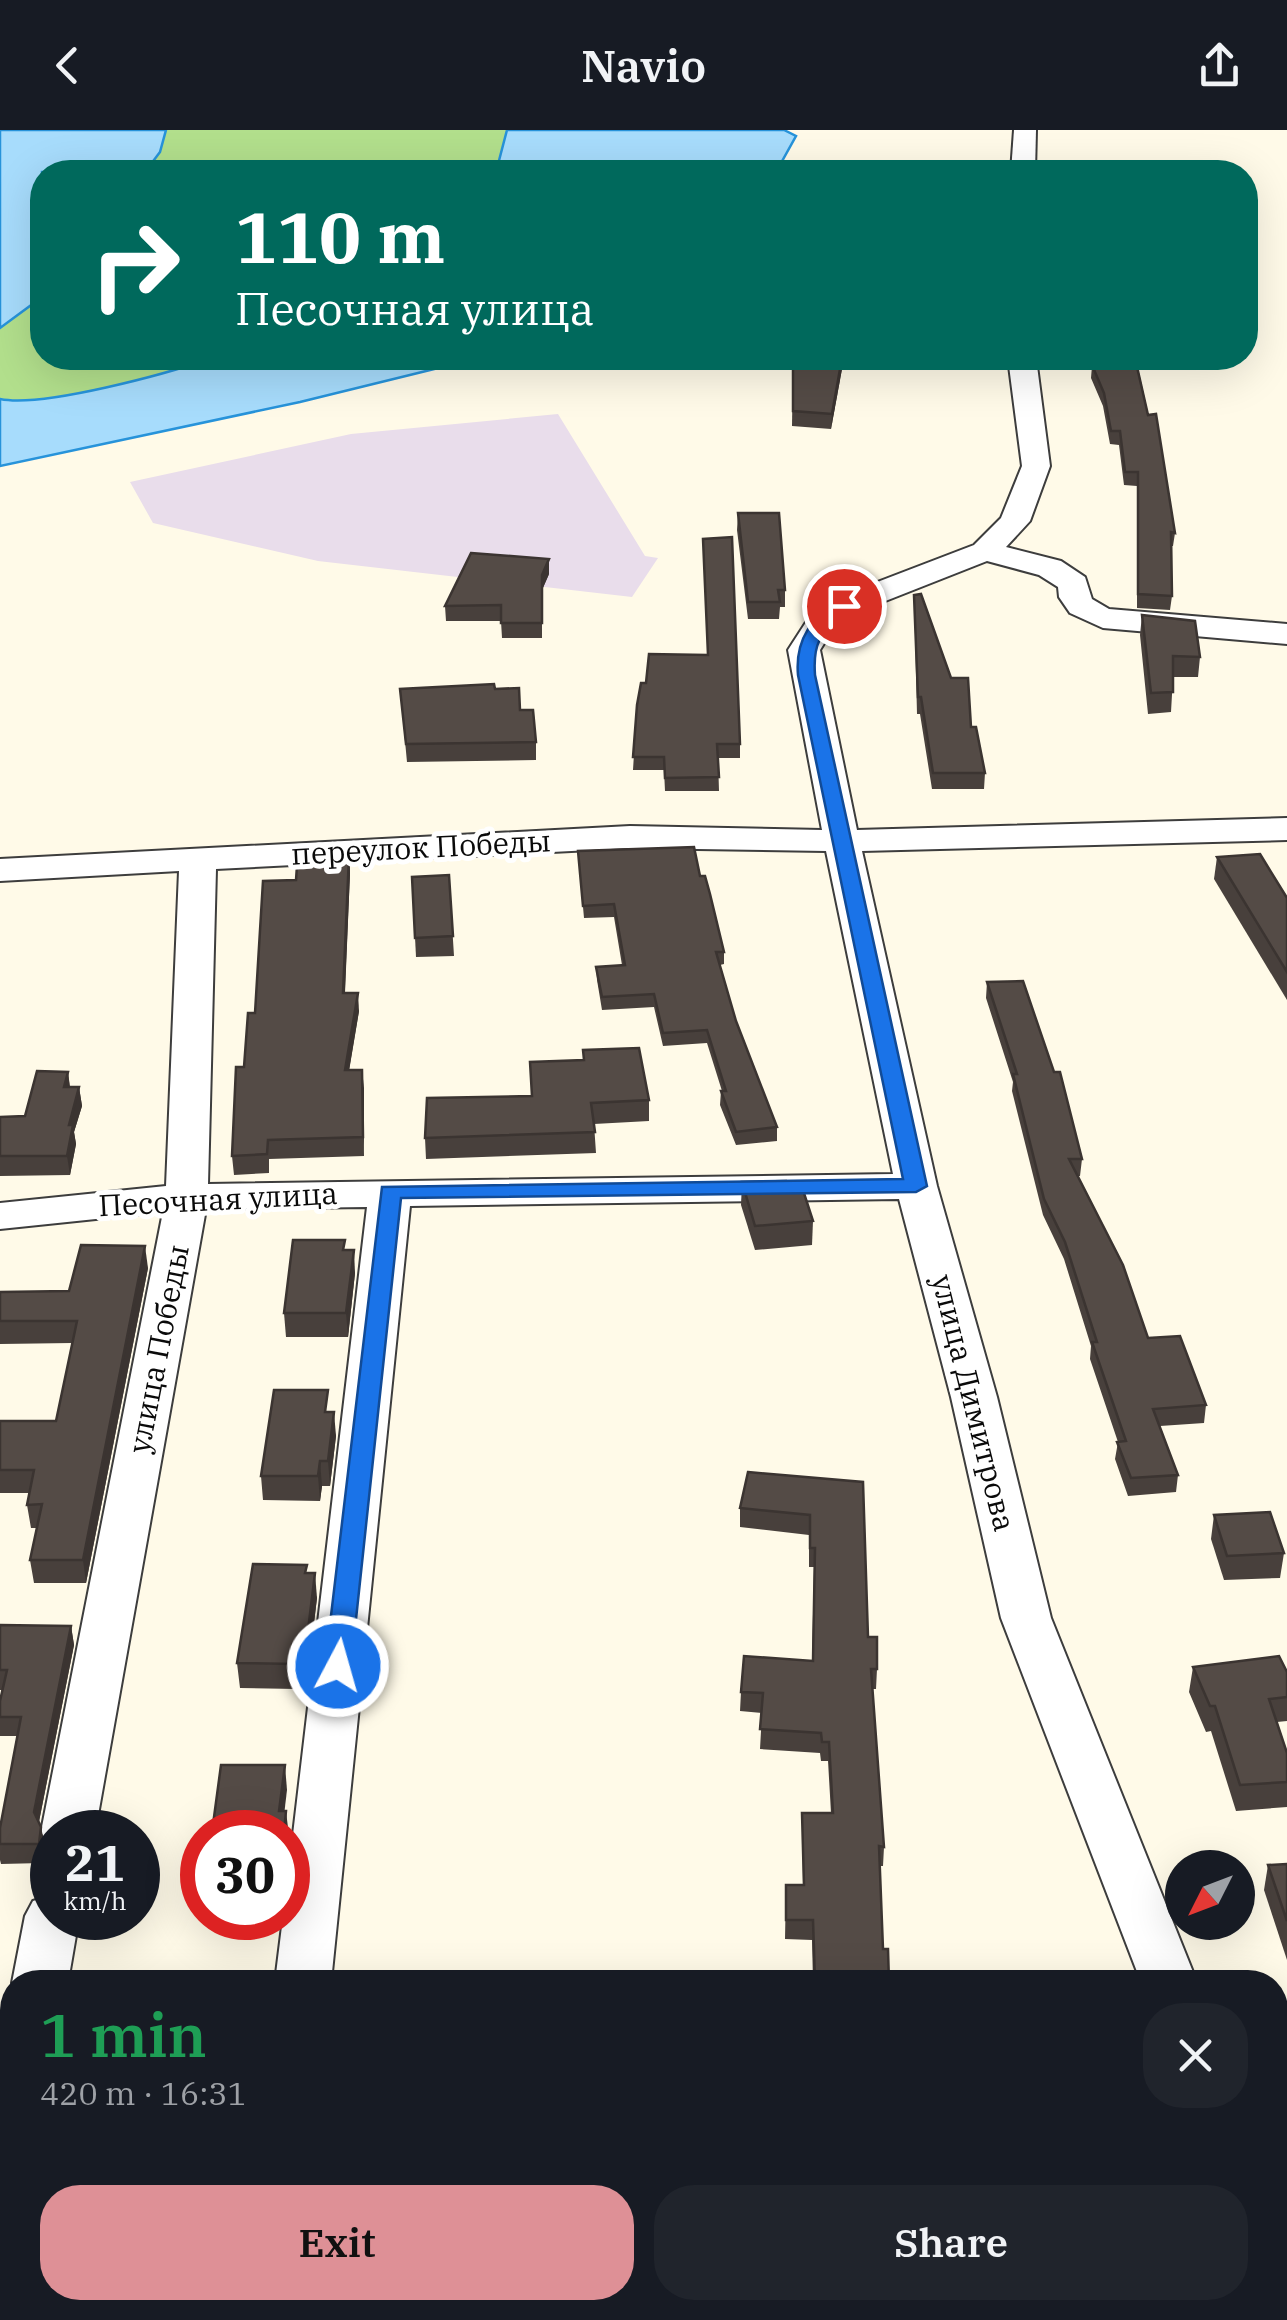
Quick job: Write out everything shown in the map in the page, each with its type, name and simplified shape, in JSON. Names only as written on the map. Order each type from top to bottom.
[{"type":"street","points":[[1023,160],[1025,130]]},
{"type":"street","points":[[985,551],[1014,522],[1036,466],[1024,370]]},
{"type":"street","points":[[985,551],[1050,568],[1074,584],[1073,595],[1081,609],[1102,618],[1287,634]]},
{"type":"street","name":"улица Димитрова","points":[[985,551],[844,606],[821,623],[804,650],[916,1186],[974,1397],[1026,1618],[1164,1970]]},
{"type":"street","name":"переулок Победы","points":[[0,870],[840,824],[1283,834]]},
{"type":"street","name":"улица Победы","points":[[72,1810],[187,1197],[198,859]]},
{"type":"street","name":"Песочная улица","points":[[0,1216],[187,1197],[916,1186]]},
{"type":"street","points":[[304,1970],[390,1192]]},
{"type":"street","points":[[42,1970],[48,1940]]},
{"type":"shaded area","points":[[558,414],[645,556],[658,558],[632,597],[318,561],[153,523],[130,482],[351,434]]},
{"type":"green space","points":[[166,130],[507,130],[499,160],[154,160]]},
{"type":"green space","points":[[30,306],[30,370],[171,370],[75,394],[0,399],[0,328]]},
{"type":"water","points":[[0,130],[166,130],[154,160],[30,160],[30,306],[0,328]]},
{"type":"water","points":[[507,130],[784,130],[796,136],[783,160],[499,160]]},
{"type":"water","points":[[171,370],[430,370],[0,466],[0,399],[75,394]]},
{"type":"building","points":[[793,370],[840,370],[832,414],[793,411]]},
{"type":"building","points":[[1094,370],[1138,370],[1148,415],[1156,414],[1175,533],[1171,532],[1172,596],[1138,594],[1138,472],[1125,472],[1120,431],[1111,431],[1104,393]]},
{"type":"building","points":[[738,513],[779,513],[785,590],[778,590],[780,602],[748,602]]},
{"type":"building","points":[[732,537],[740,744],[717,744],[719,777],[665,778],[664,757],[633,757],[637,705],[641,683],[646,683],[649,654],[708,655],[703,539]]},
{"type":"building","points":[[471,553],[549,559],[542,575],[542,623],[501,623],[501,605],[445,606]]},
{"type":"building","points":[[921,594],[951,678],[968,678],[971,727],[976,727],[985,773],[933,773],[918,697],[914,595]]},
{"type":"building","points":[[1142,615],[1195,621],[1200,657],[1173,656],[1173,692],[1151,693]]},
{"type":"building","points":[[494,684],[495,689],[519,688],[520,710],[533,710],[536,742],[406,744],[400,689]]},
{"type":"building","points":[[694,847],[724,952],[716,952],[736,1021],[777,1127],[736,1132],[721,1091],[726,1091],[707,1030],[663,1033],[654,994],[602,997],[596,967],[625,965],[614,904],[583,906],[578,851]]},
{"type":"building","points":[[333,849],[333,857],[349,856],[343,993],[358,993],[345,1070],[362,1070],[363,1137],[268,1140],[267,1154],[232,1156],[236,1067],[244,1067],[248,1013],[255,1013],[263,881],[296,880],[298,851]]},
{"type":"building","points":[[1260,854],[1287,898],[1287,972],[1217,857]]},
{"type":"building","points":[[449,875],[453,936],[415,938],[412,877]]},
{"type":"building","points":[[1023,981],[1054,1072],[1060,1072],[1082,1159],[1069,1159],[1123,1265],[1148,1338],[1180,1336],[1206,1405],[1153,1409],[1178,1475],[1131,1478],[1117,1442],[1126,1441],[1092,1342],[1097,1342],[1065,1242],[1044,1199],[1013,1074],[1017,1074],[987,982]]},
{"type":"building","points":[[639,1048],[649,1100],[591,1103],[595,1132],[425,1138],[427,1098],[532,1096],[530,1062],[584,1060],[583,1050]]},
{"type":"building","points":[[37,1071],[68,1072],[64,1087],[79,1087],[69,1125],[73,1125],[67,1156],[0,1156],[0,1117],[25,1116]]},
{"type":"building","points":[[786,1181],[789,1191],[803,1190],[813,1221],[755,1226],[742,1182]]},
{"type":"building","points":[[293,1240],[345,1240],[343,1250],[354,1250],[346,1313],[284,1313]]},
{"type":"building","points":[[81,1245],[145,1246],[83,1560],[30,1560],[42,1504],[27,1505],[34,1470],[0,1470],[0,1421],[56,1421],[77,1321],[0,1321],[0,1292],[69,1291]]},
{"type":"building","points":[[274,1390],[328,1390],[325,1412],[334,1412],[328,1461],[320,1461],[318,1476],[261,1476]]},
{"type":"building","points":[[748,1472],[863,1482],[868,1637],[877,1637],[877,1669],[871,1669],[884,1847],[879,1846],[883,1949],[888,1949],[889,1970],[815,1970],[813,1920],[786,1920],[786,1885],[804,1885],[802,1813],[833,1813],[829,1742],[822,1742],[821,1733],[760,1729],[763,1693],[741,1692],[744,1656],[813,1661],[815,1548],[810,1548],[810,1515],[740,1508]]},
{"type":"building","points":[[1270,1512],[1284,1553],[1227,1556],[1214,1515]]},
{"type":"building","points":[[253,1564],[307,1565],[305,1573],[315,1573],[305,1655],[296,1655],[295,1664],[237,1663]]},
{"type":"building","points":[[0,1625],[71,1626],[34,1810],[30,1810],[30,1844],[0,1844],[21,1717],[0,1717],[7,1670],[0,1670]]},
{"type":"building","points":[[1279,1656],[1287,1672],[1287,1697],[1269,1699],[1287,1753],[1287,1782],[1240,1785],[1215,1706],[1210,1706],[1193,1667]]},
{"type":"building","points":[[221,1765],[285,1765],[279,1810],[215,1810]]},
{"type":"building","points":[[1287,1864],[1287,1921],[1268,1865]]},
{"type":"route","points":[[338,1666],[390,1192],[916,1186],[806,675],[804,650],[821,623],[844,606]]}]
